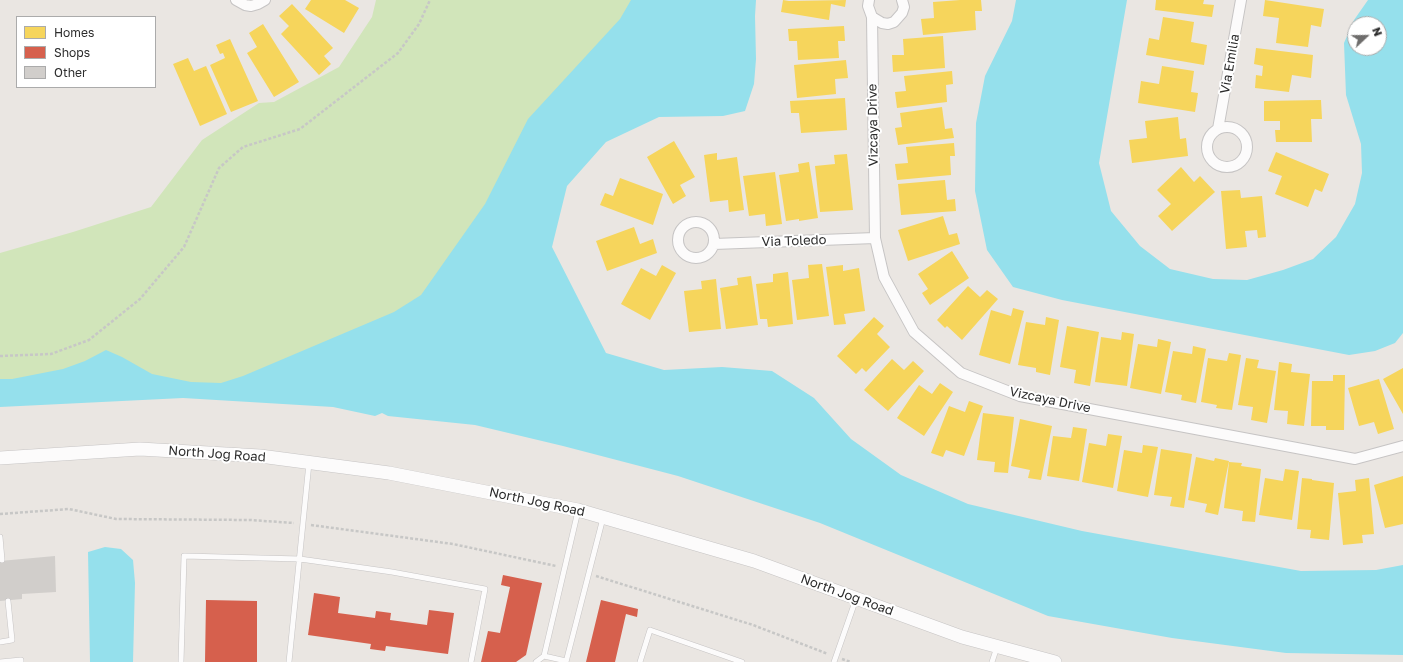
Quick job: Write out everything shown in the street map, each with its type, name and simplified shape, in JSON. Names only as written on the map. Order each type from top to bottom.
[{"type":"street","points":[[236,0],[245,5],[252,6],[265,0]]},
{"type":"street","name":"Vizcaya Drive","points":[[869,0],[868,6],[872,17],[875,238],[884,277],[914,332],[962,373],[1020,396],[1356,458],[1403,446]]},
{"type":"street","points":[[872,17],[882,23],[888,24],[894,22],[902,13],[904,7],[902,0]]},
{"type":"street","name":"Via Emilia","points":[[1218,129],[1241,0]]},
{"type":"street","name":"Via Toledo","points":[[714,244],[875,238]]},
{"type":"street","name":"North Jog Road","points":[[0,458],[140,449],[260,456],[389,473],[578,510],[604,517],[754,562],[962,637],[1055,662]]},
{"type":"lane","points":[[289,662],[310,462]]},
{"type":"lane","points":[[536,662],[544,656],[578,510]]},
{"type":"lane","points":[[544,656],[566,662],[604,517]]},
{"type":"lane","points":[[0,537],[2,560]]},
{"type":"lane","points":[[181,662],[184,556],[300,559],[392,572],[485,589],[471,662]]},
{"type":"lane","points":[[835,659],[856,598]]},
{"type":"lane","points":[[0,642],[12,640],[8,601]]},
{"type":"lane","points":[[640,662],[650,630],[742,662]]},
{"type":"lane","points":[[992,662],[997,646]]},
{"type":"lane","points":[[0,662],[21,660],[21,662]]},
{"type":"path","points":[[0,356],[51,354],[89,340],[140,299],[184,247],[219,168],[242,147],[300,129],[398,53],[419,24],[430,0]]},
{"type":"path","points":[[0,514],[70,509],[116,519],[250,520],[303,524],[453,544],[565,568]]},
{"type":"path","points":[[589,574],[610,579],[753,626],[835,659],[851,662]]},
{"type":"green space","points":[[376,0],[654,0],[434,313],[256,388],[0,391],[0,253],[151,207],[202,140],[259,103],[274,102],[339,67],[372,17]]},
{"type":"water","points":[[631,0],[756,0],[756,59],[754,84],[745,111],[723,116],[659,117],[606,142],[567,186],[552,247],[606,353],[664,370],[722,367],[772,371],[814,398],[851,439],[901,475],[968,504],[1082,531],[1301,571],[1376,570],[1403,565],[1403,655],[1286,653],[1172,638],[1048,616],[820,523],[678,476],[475,425],[388,416],[382,413],[375,416],[333,407],[183,398],[0,407],[0,379],[12,379],[63,369],[85,361],[106,350],[152,374],[191,382],[221,383],[243,376],[394,312],[421,295],[485,204],[528,119],[620,19]]},
{"type":"water","points":[[1016,0],[1127,0],[1099,163],[1111,211],[1140,246],[1170,269],[1213,279],[1247,280],[1283,270],[1313,259],[1336,237],[1355,204],[1362,173],[1361,144],[1346,95],[1344,43],[1347,36],[1347,56],[1387,56],[1387,16],[1357,16],[1368,0],[1403,0],[1403,333],[1395,343],[1375,351],[1349,355],[1062,300],[1013,287],[987,250],[975,191],[976,123],[985,76],[1012,21]]},
{"type":"water","points":[[105,547],[121,549],[133,560],[135,583],[133,662],[90,662],[88,552]]},
{"type":"building: Homes","points":[[311,0],[345,0],[359,8],[344,33],[305,9]]},
{"type":"building: Homes","points":[[783,0],[846,0],[845,7],[831,4],[829,20],[781,12]]},
{"type":"building: Homes","points":[[981,0],[982,11],[975,11],[976,30],[923,35],[921,19],[934,18],[933,2]]},
{"type":"building: Homes","points":[[1156,0],[1204,0],[1203,4],[1214,5],[1212,17],[1155,10]]},
{"type":"building: Homes","points":[[1265,0],[1324,9],[1321,27],[1311,25],[1308,47],[1276,43],[1279,18],[1263,16]]},
{"type":"building: Homes","points":[[292,4],[333,48],[324,56],[331,64],[319,75],[281,34],[289,26],[279,16]]},
{"type":"building: Homes","points":[[1163,17],[1194,22],[1191,42],[1207,45],[1204,65],[1146,55],[1149,38],[1159,40]]},
{"type":"building: Homes","points":[[263,24],[299,82],[274,97],[247,53],[257,47],[249,33]]},
{"type":"building: Homes","points":[[844,26],[845,41],[838,41],[839,58],[798,60],[797,41],[789,41],[788,29]]},
{"type":"building: Homes","points":[[943,36],[945,68],[893,72],[892,55],[904,55],[903,39]]},
{"type":"building: Homes","points":[[230,39],[258,101],[231,112],[210,65],[225,58],[223,53],[220,54],[216,45]]},
{"type":"building: Homes","points":[[1256,48],[1313,55],[1311,78],[1292,75],[1289,92],[1255,88],[1256,75],[1262,76],[1263,66],[1254,64]]},
{"type":"building: Homes","points":[[188,58],[194,71],[206,66],[227,114],[200,126],[173,64]]},
{"type":"building: Homes","points":[[846,60],[848,78],[835,79],[836,94],[797,98],[794,65]]},
{"type":"building: Homes","points":[[1162,66],[1194,71],[1191,92],[1198,93],[1195,112],[1138,103],[1141,81],[1159,84]]},
{"type":"building: Homes","points":[[952,71],[953,84],[946,85],[947,102],[897,108],[895,92],[906,91],[904,76]]},
{"type":"building: Homes","points":[[845,98],[847,130],[801,133],[799,113],[791,113],[790,101]]},
{"type":"building: Homes","points":[[1321,100],[1322,119],[1311,119],[1312,142],[1276,142],[1275,130],[1280,130],[1280,121],[1264,121],[1264,101]]},
{"type":"building: Homes","points":[[942,107],[945,129],[952,128],[954,138],[898,145],[895,128],[902,127],[900,113]]},
{"type":"building: Homes","points":[[1178,117],[1180,139],[1186,138],[1188,156],[1132,163],[1129,140],[1147,138],[1145,121]]},
{"type":"building: Homes","points":[[674,141],[695,177],[680,185],[686,196],[673,204],[647,157]]},
{"type":"building: Homes","points":[[954,143],[955,156],[950,156],[951,175],[897,180],[895,164],[908,163],[906,147]]},
{"type":"building: Homes","points":[[1276,152],[1329,174],[1322,192],[1315,189],[1308,207],[1275,194],[1282,176],[1268,171]]},
{"type":"building: Homes","points":[[717,153],[717,160],[737,157],[744,210],[729,212],[728,200],[710,202],[704,155]]},
{"type":"building: Homes","points":[[847,154],[853,210],[820,212],[815,166],[835,164],[834,155]]},
{"type":"building: Homes","points":[[809,162],[818,218],[799,221],[799,219],[786,221],[779,175],[799,172],[798,164]]},
{"type":"building: Homes","points":[[1181,167],[1194,182],[1200,176],[1215,192],[1172,231],[1158,216],[1171,204],[1157,190]]},
{"type":"building: Homes","points":[[775,172],[782,224],[766,226],[765,214],[749,216],[743,176]]},
{"type":"building: Homes","points":[[620,178],[663,194],[653,225],[600,205],[605,193],[613,196]]},
{"type":"building: Homes","points":[[945,180],[947,200],[955,199],[956,211],[901,215],[898,184]]},
{"type":"building: Homes","points":[[1240,190],[1241,198],[1262,196],[1266,237],[1258,238],[1257,230],[1245,231],[1247,247],[1226,249],[1221,191]]},
{"type":"building: Homes","points":[[943,216],[949,235],[957,233],[960,244],[908,261],[898,230]]},
{"type":"building: Homes","points":[[634,227],[640,244],[653,239],[657,253],[607,271],[596,241]]},
{"type":"building: Homes","points":[[952,251],[969,278],[930,305],[922,293],[928,289],[918,274]]},
{"type":"building: Homes","points":[[822,264],[829,316],[797,320],[792,280],[809,278],[808,265]]},
{"type":"building: Homes","points":[[662,265],[676,273],[650,320],[621,304],[641,268],[656,276]]},
{"type":"building: Homes","points":[[843,265],[843,271],[859,268],[865,311],[844,314],[846,324],[834,325],[826,267]]},
{"type":"building: Homes","points":[[788,272],[793,324],[768,327],[767,319],[760,319],[756,284],[773,282],[773,274]]},
{"type":"building: Homes","points":[[751,276],[758,325],[726,329],[720,288],[738,285],[737,278]]},
{"type":"building: Homes","points":[[716,279],[721,329],[689,332],[684,291],[702,289],[701,281]]},
{"type":"building: Homes","points":[[968,286],[980,297],[987,290],[998,299],[962,340],[947,326],[945,328],[937,320]]},
{"type":"building: Homes","points":[[1013,308],[1024,311],[1010,364],[979,355],[991,310],[1011,316]]},
{"type":"building: Homes","points":[[874,317],[884,326],[877,334],[890,347],[866,372],[862,368],[856,374],[837,356]]},
{"type":"building: Homes","points":[[1046,317],[1059,320],[1050,375],[1036,372],[1036,368],[1018,365],[1026,322],[1045,325]]},
{"type":"building: Homes","points":[[1067,326],[1099,332],[1090,386],[1074,383],[1076,370],[1060,367]]},
{"type":"building: Homes","points":[[1122,332],[1134,334],[1127,386],[1095,382],[1101,337],[1121,340]]},
{"type":"building: Homes","points":[[1158,339],[1171,342],[1161,394],[1130,388],[1138,344],[1157,347]]},
{"type":"building: Homes","points":[[1193,346],[1206,349],[1196,403],[1181,400],[1182,395],[1165,392],[1173,351],[1192,354]]},
{"type":"building: Homes","points":[[1229,353],[1241,355],[1232,410],[1216,408],[1217,405],[1201,402],[1208,358],[1227,361]]},
{"type":"building: Homes","points":[[1246,358],[1259,360],[1257,368],[1276,371],[1267,423],[1251,420],[1253,407],[1238,405]]},
{"type":"building: Homes","points":[[892,359],[904,370],[913,361],[924,371],[888,411],[864,390]]},
{"type":"building: Homes","points":[[1279,362],[1292,364],[1291,372],[1310,374],[1304,426],[1287,424],[1288,411],[1274,410]]},
{"type":"building: Homes","points":[[1403,368],[1403,414],[1383,379]]},
{"type":"building: Homes","points":[[1333,375],[1345,375],[1344,430],[1326,430],[1326,426],[1311,426],[1312,381],[1333,381]]},
{"type":"building: Homes","points":[[1379,379],[1394,429],[1378,434],[1374,422],[1359,426],[1348,388]]},
{"type":"building: Homes","points":[[940,383],[953,392],[924,436],[897,418],[919,385],[932,394]]},
{"type":"building: Homes","points":[[969,401],[983,406],[964,456],[946,450],[943,457],[931,453],[949,406],[965,412]]},
{"type":"building: Homes","points":[[983,413],[1014,417],[1008,473],[994,472],[995,462],[977,460]]},
{"type":"building: Homes","points":[[1020,419],[1052,426],[1041,480],[1028,478],[1030,470],[1011,466]]},
{"type":"building: Homes","points":[[1073,427],[1087,429],[1079,481],[1047,476],[1053,436],[1071,438]]},
{"type":"building: Homes","points":[[1108,434],[1122,436],[1113,488],[1082,482],[1089,443],[1106,446]]},
{"type":"building: Homes","points":[[1143,445],[1158,447],[1148,497],[1117,491],[1124,450],[1142,453]]},
{"type":"building: Homes","points":[[1161,449],[1192,454],[1184,508],[1170,506],[1172,497],[1154,495]]},
{"type":"building: Homes","points":[[1196,457],[1214,461],[1215,458],[1229,461],[1218,515],[1205,512],[1207,504],[1188,500]]},
{"type":"building: Homes","points":[[1229,462],[1242,463],[1241,466],[1261,469],[1255,522],[1242,521],[1243,511],[1224,508]]},
{"type":"building: Homes","points":[[1285,469],[1299,471],[1292,520],[1259,515],[1265,478],[1283,481]]},
{"type":"building: Homes","points":[[1403,476],[1403,524],[1385,528],[1374,485]]},
{"type":"building: Homes","points":[[1302,478],[1334,483],[1329,540],[1310,538],[1311,530],[1297,529]]},
{"type":"building: Homes","points":[[1369,478],[1374,534],[1362,535],[1363,543],[1343,545],[1338,493],[1356,491],[1355,480]]},
{"type":"building: Shops","points":[[503,575],[542,583],[526,655],[516,662],[481,662],[488,631],[500,633],[510,587],[501,585]]},
{"type":"building: Shops","points":[[314,593],[340,597],[338,613],[375,618],[376,611],[391,613],[390,620],[427,625],[429,610],[454,613],[448,654],[386,646],[385,651],[370,649],[371,644],[308,635]]},
{"type":"building: Shops","points":[[206,600],[257,601],[257,662],[205,662]]},
{"type":"building: Shops","points":[[601,600],[638,609],[637,617],[626,614],[615,662],[586,662]]},
{"type":"building: Other","points":[[55,556],[56,592],[22,594],[22,599],[0,601],[0,561]]}]
